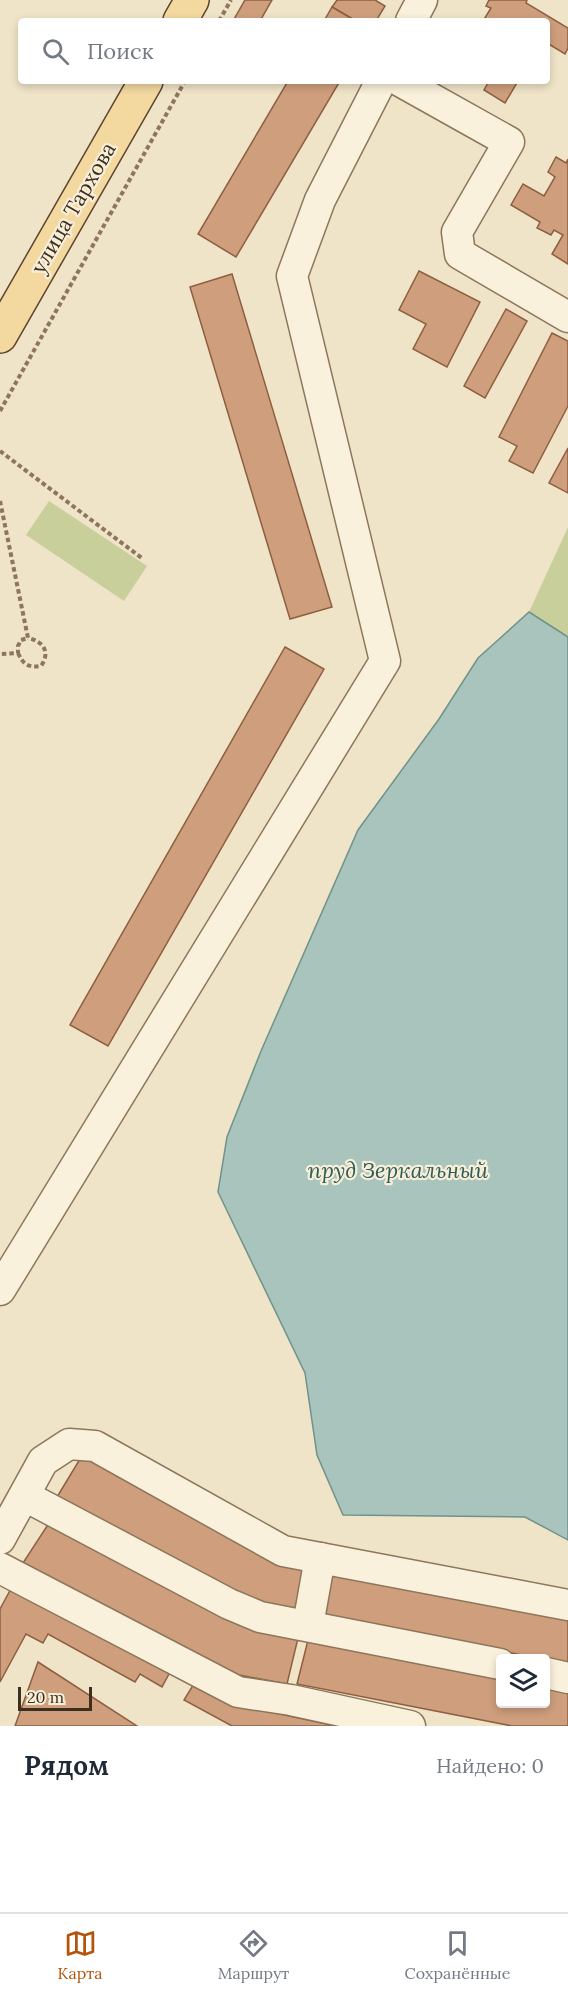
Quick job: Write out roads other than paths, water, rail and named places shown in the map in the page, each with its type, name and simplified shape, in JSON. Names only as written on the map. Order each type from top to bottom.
[{"type":"main road","points":[[182,18],[192,0]]},
{"type":"main road","name":"улица Тархова","points":[[0,336],[144,84]]},
{"type":"lane","points":[[413,18],[422,0]]},
{"type":"lane","points":[[0,1290],[385,661],[292,276],[320,200],[379,84]]},
{"type":"lane","points":[[405,84],[509,142],[457,232],[460,254],[568,317]]},
{"type":"lane","points":[[0,1539],[43,1461],[69,1444],[95,1446],[283,1551],[568,1605]]},
{"type":"lane","points":[[25,1496],[229,1604],[260,1617],[496,1663]]},
{"type":"lane","points":[[308,1626],[320,1558]]},
{"type":"lane","points":[[0,1568],[238,1692],[291,1700],[410,1726]]},
{"type":"lane","points":[[550,1674],[568,1677]]},
{"type":"water","name":"пруд Зеркальный","points":[[529,612],[568,637],[568,1540],[525,1517],[343,1515],[317,1455],[305,1373],[218,1192],[227,1137],[261,1051],[358,830],[439,719],[478,658]]}]
